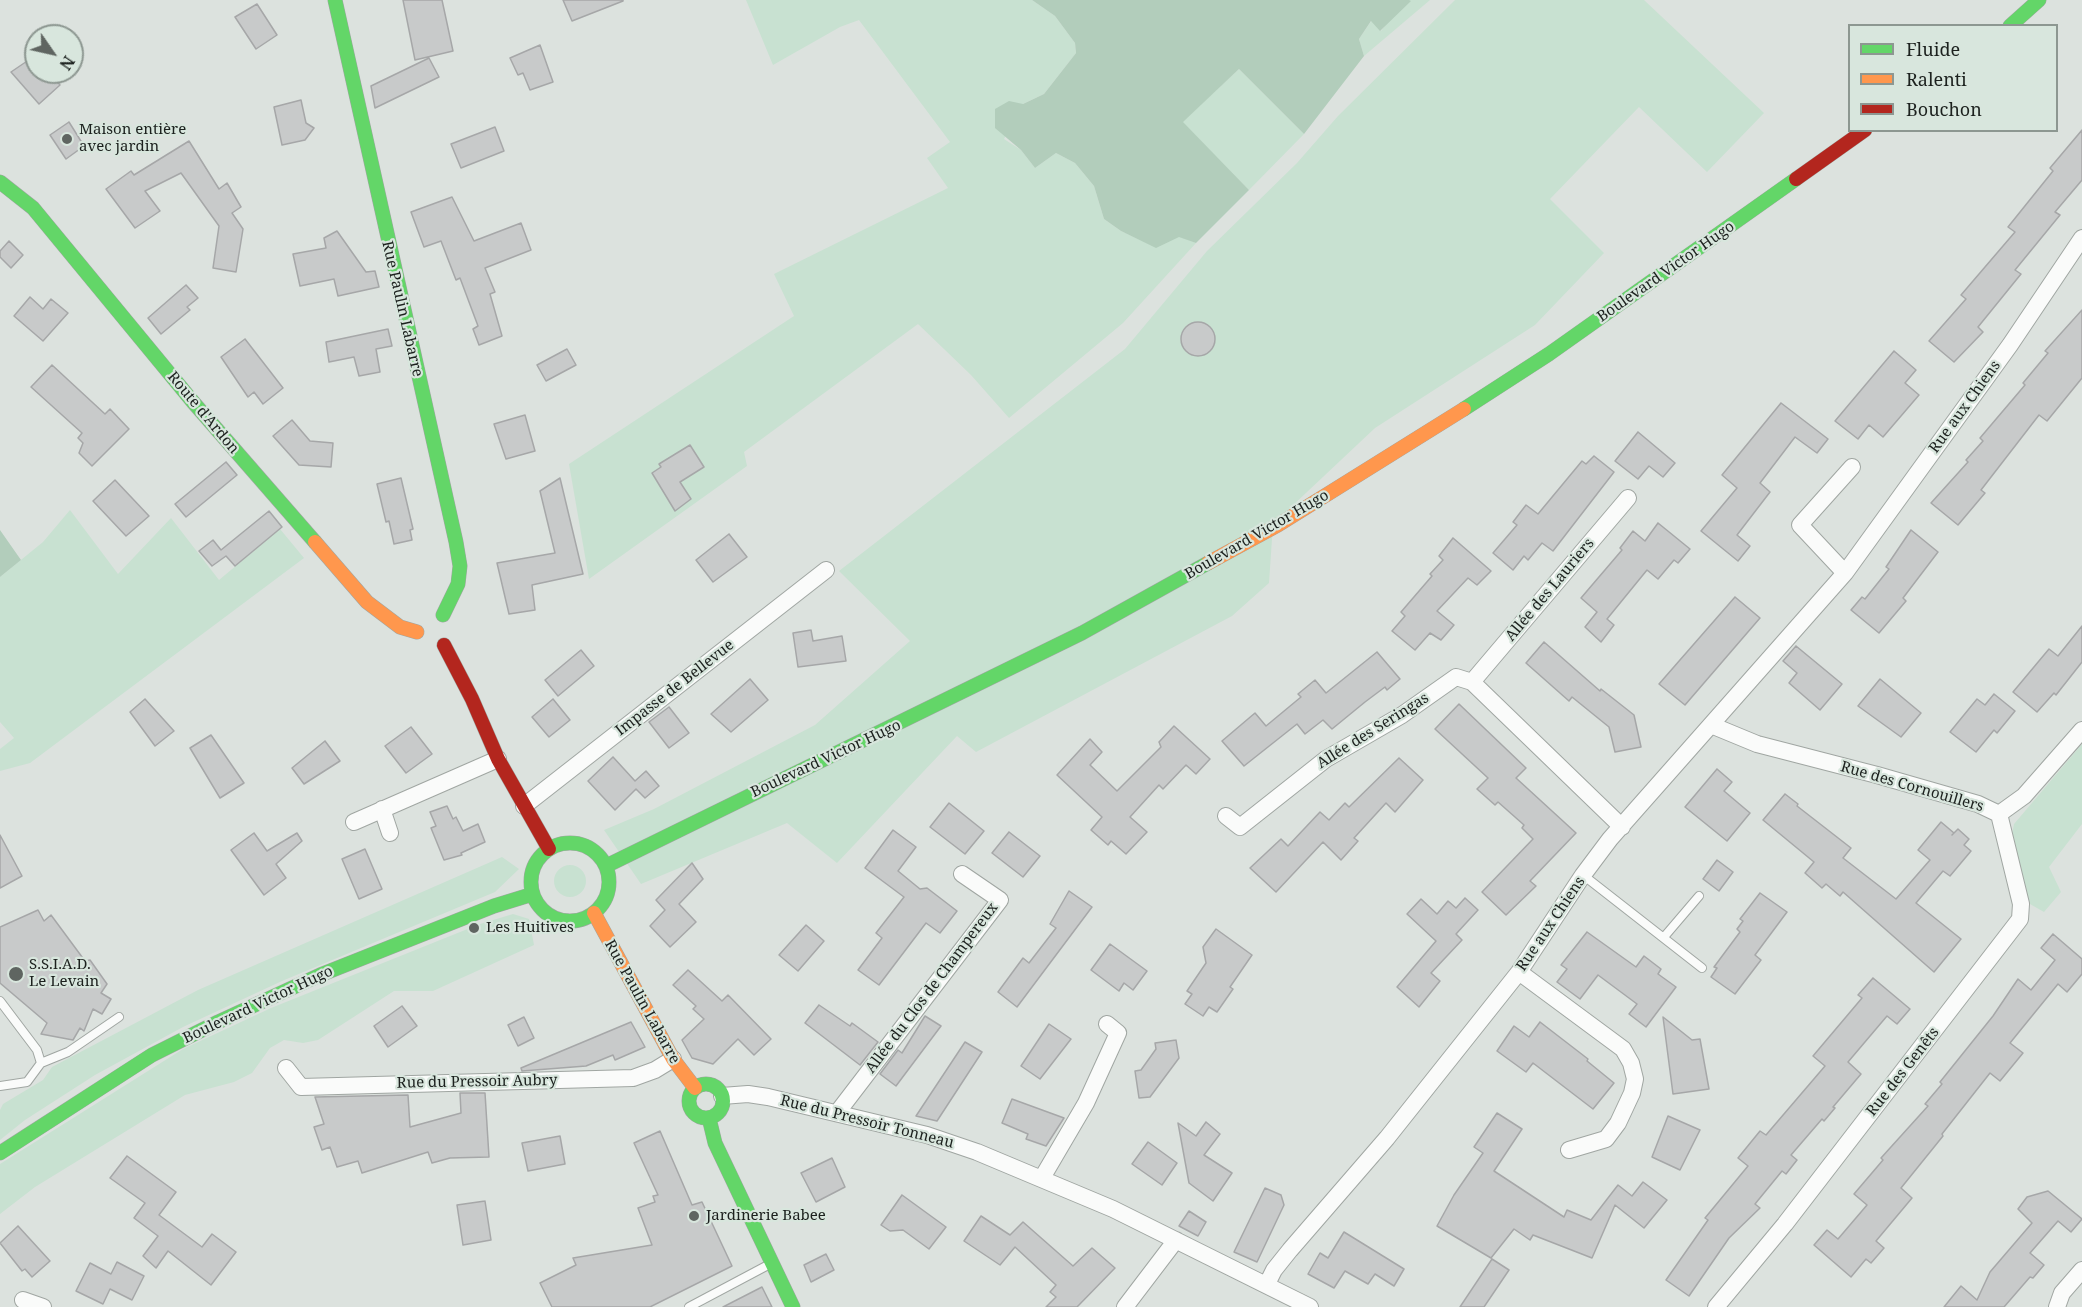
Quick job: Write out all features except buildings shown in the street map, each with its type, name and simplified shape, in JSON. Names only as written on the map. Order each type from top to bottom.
[{"type":"main road","name":"Rue Paulin Labarre","points":[[334,0],[456,542],[460,566],[458,584],[443,615]]},
{"type":"main road","points":[[2012,24],[2039,0]]},
{"type":"main road","name":"Boulevard Victor Hugo","points":[[606,866],[1082,633],[1278,525],[1412,443],[1549,354],[1862,132]]},
{"type":"main road","name":"Route d'Ardon","points":[[0,182],[33,208],[193,402],[367,602],[400,627],[417,632]]},
{"type":"main road","points":[[443,615],[452,630],[444,645],[427,646],[417,632],[426,616],[443,615]]},
{"type":"main road","points":[[444,645],[472,699],[498,759],[549,849]]},
{"type":"main road","points":[[569,843],[586,846],[597,853],[606,866],[609,878],[604,903],[594,913],[583,919],[567,921],[555,918],[541,907],[533,894],[532,874],[538,859],[549,849],[569,843]]},
{"type":"main road","name":"Boulevard Victor Hugo","points":[[0,1153],[152,1055],[218,1022],[321,975],[494,906],[533,894]]},
{"type":"main road","name":"Rue Paulin Labarre","points":[[594,913],[673,1059],[695,1088]]},
{"type":"main road","points":[[711,1085],[722,1096],[719,1112],[709,1118],[698,1116],[691,1108],[690,1097],[695,1088],[711,1085]]},
{"type":"main road","points":[[709,1118],[715,1143],[793,1307]]},
{"type":"street","name":"Rue aux Chiens","points":[[1268,1284],[1274,1270],[1290,1250],[1387,1138],[1519,972],[1583,875],[1622,827],[1845,573],[2010,345],[2082,238]]},
{"type":"street","points":[[1845,573],[1800,525],[1852,467]]},
{"type":"street","name":"Allée des Lauriers","points":[[1472,682],[1628,498]]},
{"type":"street","name":"Impasse de Bellevue","points":[[524,806],[826,570]]},
{"type":"street","name":"Allée des Seringas","points":[[1226,816],[1240,827],[1326,759],[1402,715],[1456,677],[1472,682]]},
{"type":"street","points":[[1472,682],[1622,827]]},
{"type":"street","name":"Rue des Cornouillers","points":[[1712,725],[1757,744],[1978,804],[1999,814],[2024,796],[2082,730]]},
{"type":"street","points":[[354,822],[498,759]]},
{"type":"street","points":[[382,809],[390,832]]},
{"type":"street","name":"Rue des Genêts","points":[[1716,1307],[1785,1224],[2020,919],[2021,904],[1999,814]]},
{"type":"street","name":"Allée du Clos de Champereux","points":[[837,1113],[1000,900],[962,874]]},
{"type":"street","points":[[1519,972],[1623,1049],[1631,1063],[1635,1079],[1632,1093],[1618,1123],[1606,1139],[1569,1150]]},
{"type":"street","points":[[1042,1178],[1086,1103],[1118,1033],[1107,1024]]},
{"type":"street","name":"Rue du Pressoir Aubry","points":[[286,1068],[302,1087],[633,1078],[655,1070],[673,1059]]},
{"type":"street","name":"Rue du Pressoir Tonneau","points":[[722,1096],[748,1094],[927,1135],[1042,1178],[1268,1284],[1310,1307]]},
{"type":"street","points":[[1125,1307],[1176,1240]]},
{"type":"street","points":[[2057,1307],[2062,1293],[2082,1270]]},
{"type":"street","points":[[23,1300],[43,1307]]},
{"type":"lane","points":[[1583,875],[1702,968]]},
{"type":"lane","points":[[1664,937],[1699,897]]},
{"type":"lane","points":[[0,1001],[37,1050],[41,1063]]},
{"type":"lane","points":[[0,1086],[27,1082],[41,1063],[68,1052],[118,1017]]},
{"type":"lane","points":[[689,1307],[772,1263]]},
{"type":"green space","points":[[746,0],[1032,0],[1055,16],[1075,43],[1076,53],[1044,94],[1023,104],[1004,139],[1021,150],[1035,168],[1056,153],[1075,163],[1094,186],[1104,219],[1121,231],[1156,247],[1179,236],[1196,243],[1123,323],[1009,418],[971,375],[918,324],[744,452],[747,466],[589,579],[569,464],[794,316],[774,274],[948,188],[927,158],[950,142],[859,20],[840,27],[773,65]]},
{"type":"green space","points":[[1032,0],[1411,1],[1380,31],[1371,21],[1359,39],[1364,56],[1304,134],[1239,69],[1183,122],[1249,190],[1196,243],[1179,237],[1156,248],[1121,231],[1104,219],[1094,186],[1075,163],[1056,153],[1035,168],[1021,150],[995,128],[995,109],[1009,101],[1023,104],[1044,94],[1076,53],[1075,43],[1055,16]]},
{"type":"green space","points":[[1404,0],[1430,0],[1364,56],[1359,39],[1372,20],[1381,31]]},
{"type":"green space","points":[[1455,0],[1644,0],[1764,113],[1707,172],[1639,107],[1550,199],[1604,253],[1535,325],[1375,428],[1273,524],[1269,583],[1232,616],[976,752],[957,736],[837,863],[787,823],[641,884],[604,830],[654,809],[815,725],[910,641],[839,571],[1125,349],[1207,251],[1297,163],[1338,116]]},
{"type":"green space","points":[[1239,69],[1304,134],[1249,190],[1182,122]]},
{"type":"green space","points":[[70,510],[118,574],[171,518],[219,580],[280,529],[304,558],[30,763],[0,771],[0,749],[14,738],[0,722],[0,577],[43,542]]},
{"type":"green space","points":[[0,530],[21,560],[0,577]]},
{"type":"green space","points":[[2082,744],[2082,824],[2049,867],[2061,892],[2044,912],[2030,904],[2011,840],[2014,824]]},
{"type":"green space","points":[[502,857],[519,869],[495,892],[282,981],[183,1027],[95,1075],[25,1120],[0,1140],[0,1110],[3,1104],[43,1080],[52,1067],[198,990]]},
{"type":"green space","points":[[570,865],[581,870],[586,881],[581,892],[570,897],[559,892],[554,881],[559,870]]},
{"type":"green space","points":[[513,914],[529,919],[534,945],[433,991],[394,991],[318,1040],[303,1043],[284,1040],[270,1048],[252,1073],[234,1082],[185,1095],[35,1187],[0,1214],[0,1164],[183,1049],[271,1008],[480,924]]},
{"type":"traffic: fast","points":[[335,0],[456,542],[460,566],[458,584],[443,615]]},
{"type":"traffic: fast","points":[[2012,24],[2039,0]]},
{"type":"traffic: fast","points":[[1464,409],[1549,354],[1796,179]]},
{"type":"traffic: fast","points":[[0,182],[33,208],[193,402],[315,542]]},
{"type":"traffic: fast","points":[[606,866],[1082,633],[1208,563]]},
{"type":"traffic: fast","points":[[570,843],[585,846],[597,855],[606,867],[609,882],[606,897],[597,909],[585,918],[570,921],[555,918],[543,909],[534,897],[531,882],[534,867],[543,855],[555,846],[570,843]]},
{"type":"traffic: fast","points":[[0,1153],[152,1055],[218,1022],[320,975],[494,906],[533,894]]},
{"type":"traffic: fast","points":[[706,1084],[718,1089],[723,1101],[718,1113],[706,1118],[694,1113],[689,1101],[694,1089],[706,1084]]},
{"type":"traffic: fast","points":[[709,1118],[715,1143],[793,1307]]},
{"type":"traffic: slow","points":[[1208,563],[1278,525],[1464,409]]},
{"type":"traffic: slow","points":[[315,542],[367,602],[400,627],[417,632]]},
{"type":"traffic: slow","points":[[594,913],[673,1059],[695,1088]]},
{"type":"traffic: jam","points":[[1796,179],[1862,132]]},
{"type":"traffic: jam","points":[[444,645],[472,699],[498,759],[549,849]]},
{"type":"place","name":"Maison entière avec jardin","points":[[67,139]]},
{"type":"place","name":"Les Huitives","points":[[474,928]]},
{"type":"place","name":"S.S.I.A.D. Le Levain","points":[[16,974]]},
{"type":"place","name":"Jardinerie Babee","points":[[694,1216]]}]
